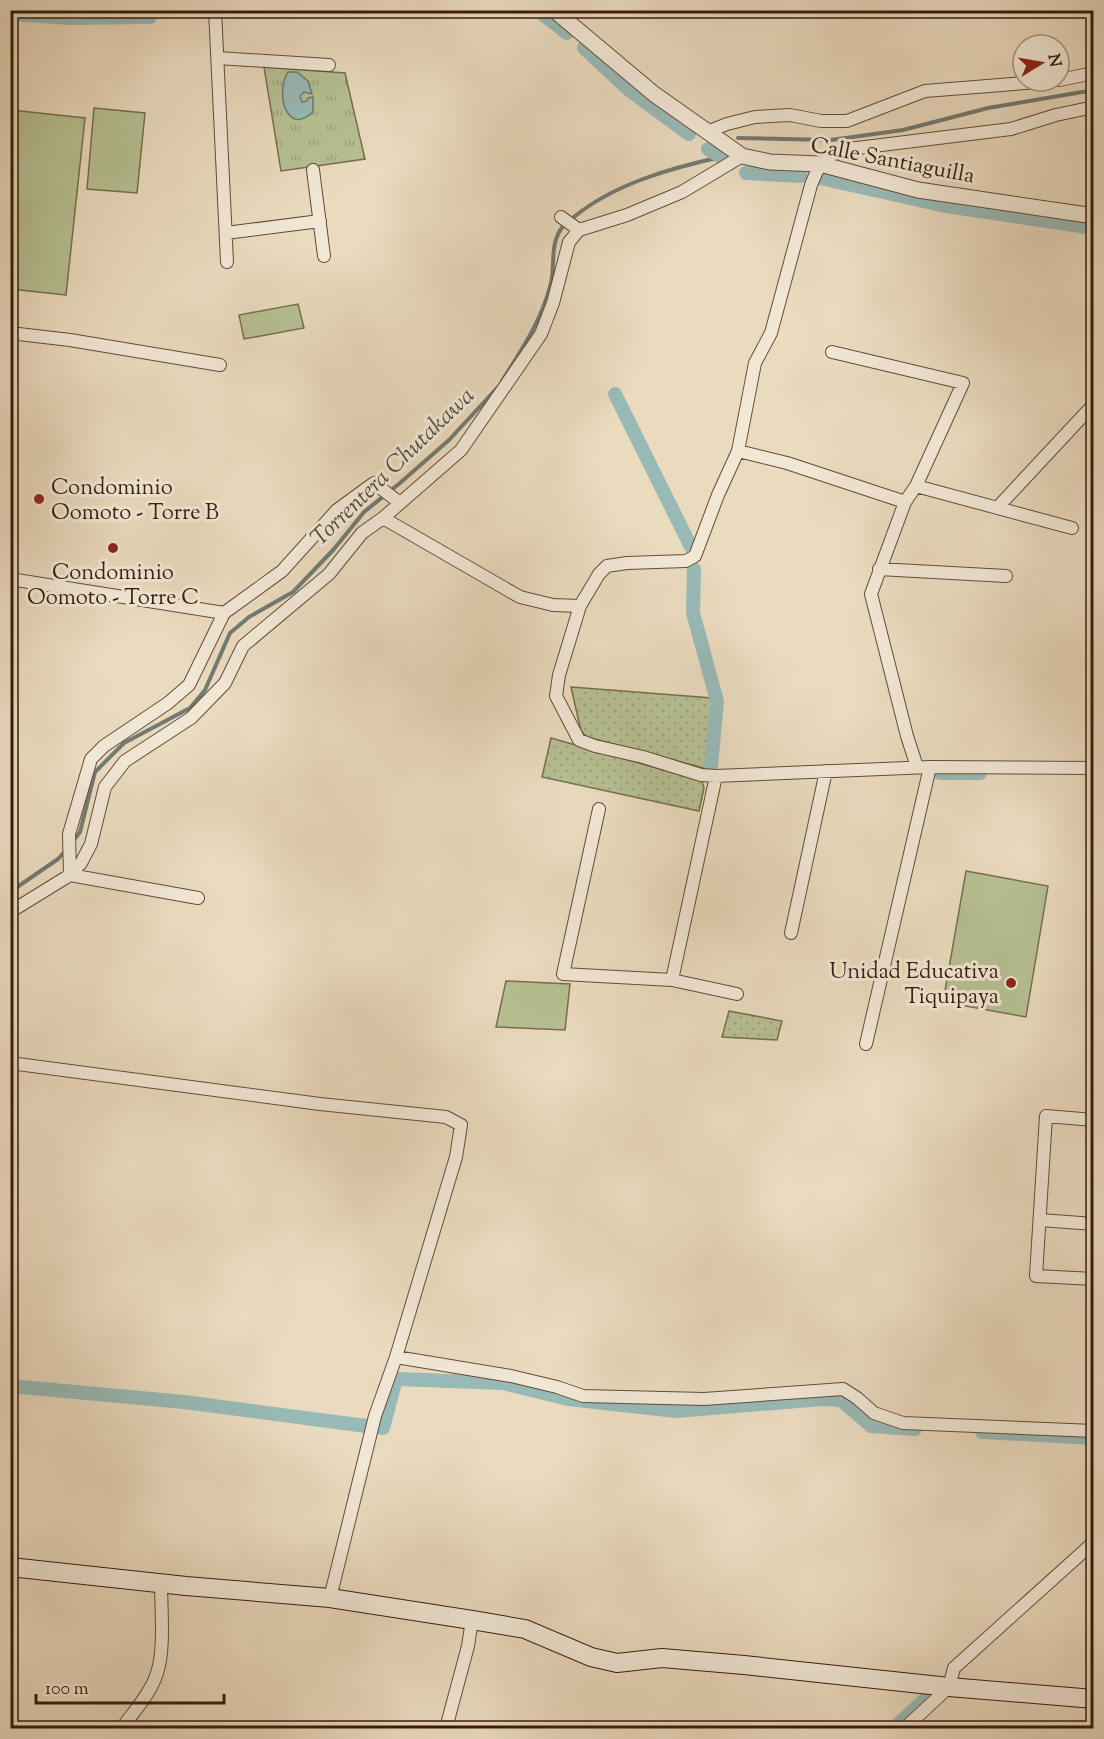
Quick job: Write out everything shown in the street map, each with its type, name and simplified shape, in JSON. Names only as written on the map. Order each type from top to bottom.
[{"type":"main road","points":[[10,1567],[330,1598],[472,1620],[525,1629],[591,1657],[617,1663],[662,1658],[949,1687],[1094,1698]]},
{"type":"street","points":[[215,10],[227,261]]},
{"type":"street","name":"Calle Santiaguilla","points":[[554,10],[654,94],[736,152],[770,162],[820,164],[918,190],[1094,216]]},
{"type":"street","points":[[218,58],[329,65]]},
{"type":"street","points":[[1071,78],[1094,73]]},
{"type":"street","points":[[710,134],[728,124],[755,117],[790,115],[821,121],[847,121],[925,91],[1011,84]]},
{"type":"street","points":[[1094,107],[1056,115],[1011,129],[849,149],[828,155],[820,164],[811,185],[771,333],[755,363],[738,451],[718,495],[695,556],[686,561],[627,562],[607,566],[599,574],[580,606],[559,675],[556,696],[579,740],[700,775],[923,767],[1094,768]]},
{"type":"street","points":[[10,912],[70,875],[81,863],[90,844],[105,787],[125,761],[191,718],[225,683],[243,646],[329,574],[362,533],[383,518],[461,450],[541,334],[554,303],[569,243],[570,224],[627,215],[682,192],[736,152]]},
{"type":"street","points":[[313,170],[324,256]]},
{"type":"street","points":[[226,233],[320,221]]},
{"type":"street","points":[[10,333],[70,340],[220,365]]},
{"type":"street","points":[[832,352],[963,383],[916,486],[905,501],[871,594],[907,736],[923,767],[866,1044]]},
{"type":"street","points":[[997,508],[1094,404]]},
{"type":"street","points":[[738,451],[788,463],[905,501]]},
{"type":"street","points":[[70,875],[69,834],[91,759],[104,746],[168,703],[189,685],[224,613],[282,571],[338,510],[362,490],[374,483],[400,503]]},
{"type":"street","points":[[916,486],[1071,528]]},
{"type":"street","points":[[383,518],[520,597],[553,604],[580,606]]},
{"type":"street","points":[[879,568],[1006,576]]},
{"type":"street","points":[[10,579],[224,613]]},
{"type":"street","points":[[791,933],[826,771]]},
{"type":"street","points":[[672,980],[716,776]]},
{"type":"street","points":[[599,809],[563,974],[672,980],[737,994]]},
{"type":"street","points":[[70,875],[198,898]]},
{"type":"street","points":[[10,1063],[320,1104],[446,1117],[461,1125],[456,1157],[396,1357],[375,1416],[330,1598]]},
{"type":"street","points":[[1094,1120],[1046,1116],[1036,1276],[1094,1279]]},
{"type":"street","points":[[1040,1220],[1094,1224]]},
{"type":"street","points":[[396,1357],[511,1376],[583,1396],[704,1399],[843,1389],[874,1413],[903,1424],[1094,1431]]},
{"type":"street","points":[[905,1728],[949,1687],[954,1668],[1094,1542]]},
{"type":"street","points":[[122,1728],[150,1688],[158,1672],[161,1653],[161,1583]]},
{"type":"street","points":[[446,1728],[468,1646],[472,1620]]},
{"type":"green space","points":[[264,67],[345,73],[365,159],[281,171]]},
{"type":"green space","points":[[94,108],[145,113],[137,193],[87,189]]},
{"type":"green space","points":[[11,110],[85,118],[66,295],[11,289]]},
{"type":"green space","points":[[298,304],[304,328],[244,339],[239,315]]},
{"type":"green space","points":[[571,687],[712,698],[707,769],[587,737],[581,731]]},
{"type":"green space","points":[[551,738],[702,781],[704,788],[699,811],[542,777]]},
{"type":"green space","points":[[966,871],[1048,886],[1026,1017],[943,1002]]},
{"type":"green space","points":[[506,981],[570,984],[565,1030],[496,1027]]},
{"type":"green space","points":[[729,1011],[782,1021],[777,1040],[722,1037]]},
{"type":"water","points":[[288,72],[297,72],[308,81],[312,94],[304,92],[300,96],[302,102],[313,97],[313,112],[304,118],[296,119],[290,116],[286,109],[283,90]]},
{"type":"waterway","points":[[537,10],[567,33]]},
{"type":"waterway","points":[[10,14],[71,18],[150,17]]},
{"type":"waterway","points":[[584,48],[628,89],[689,134]]},
{"type":"waterway","points":[[738,138],[831,140],[903,130],[988,108],[1094,90]]},
{"type":"waterway","name":"Torrentera Chutakawa","points":[[708,149],[731,163]]},
{"type":"waterway","name":"Torrentera Chutakawa","points":[[502,381],[531,334],[547,297],[551,283],[555,242],[562,228],[590,205],[625,186],[663,172],[721,157]]},
{"type":"waterway","points":[[746,173],[801,176]]},
{"type":"waterway","points":[[820,178],[946,206],[1094,228]]},
{"type":"waterway","name":"Torrentera Chutakawa","points":[[73,841],[80,832],[95,772],[124,743],[190,708],[205,690],[230,633],[249,617],[293,592],[334,549],[364,512],[449,440],[498,387]]},
{"type":"waterway","points":[[615,394],[691,547]]},
{"type":"waterway","points":[[694,569],[693,613],[717,701],[711,766]]},
{"type":"waterway","points":[[940,773],[980,773]]},
{"type":"waterway","name":"Torrentera Chutakawa","points":[[10,892],[58,859],[67,849]]},
{"type":"waterway","points":[[376,1427],[383,1428],[396,1379],[503,1383],[568,1399],[676,1411],[823,1399],[841,1400],[871,1426],[915,1429]]},
{"type":"waterway","points":[[10,1386],[184,1402],[366,1426]]},
{"type":"waterway","points":[[982,1432],[1094,1438]]},
{"type":"waterway","points":[[894,1728],[929,1696]]},
{"type":"place","name":"Condominio Oomoto - Torre B","points":[[39,499]]},
{"type":"place","name":"Condominio Oomoto - Torre C","points":[[113,548]]},
{"type":"place","name":"Unidad Educativa Tiquipaya","points":[[1011,983]]}]
